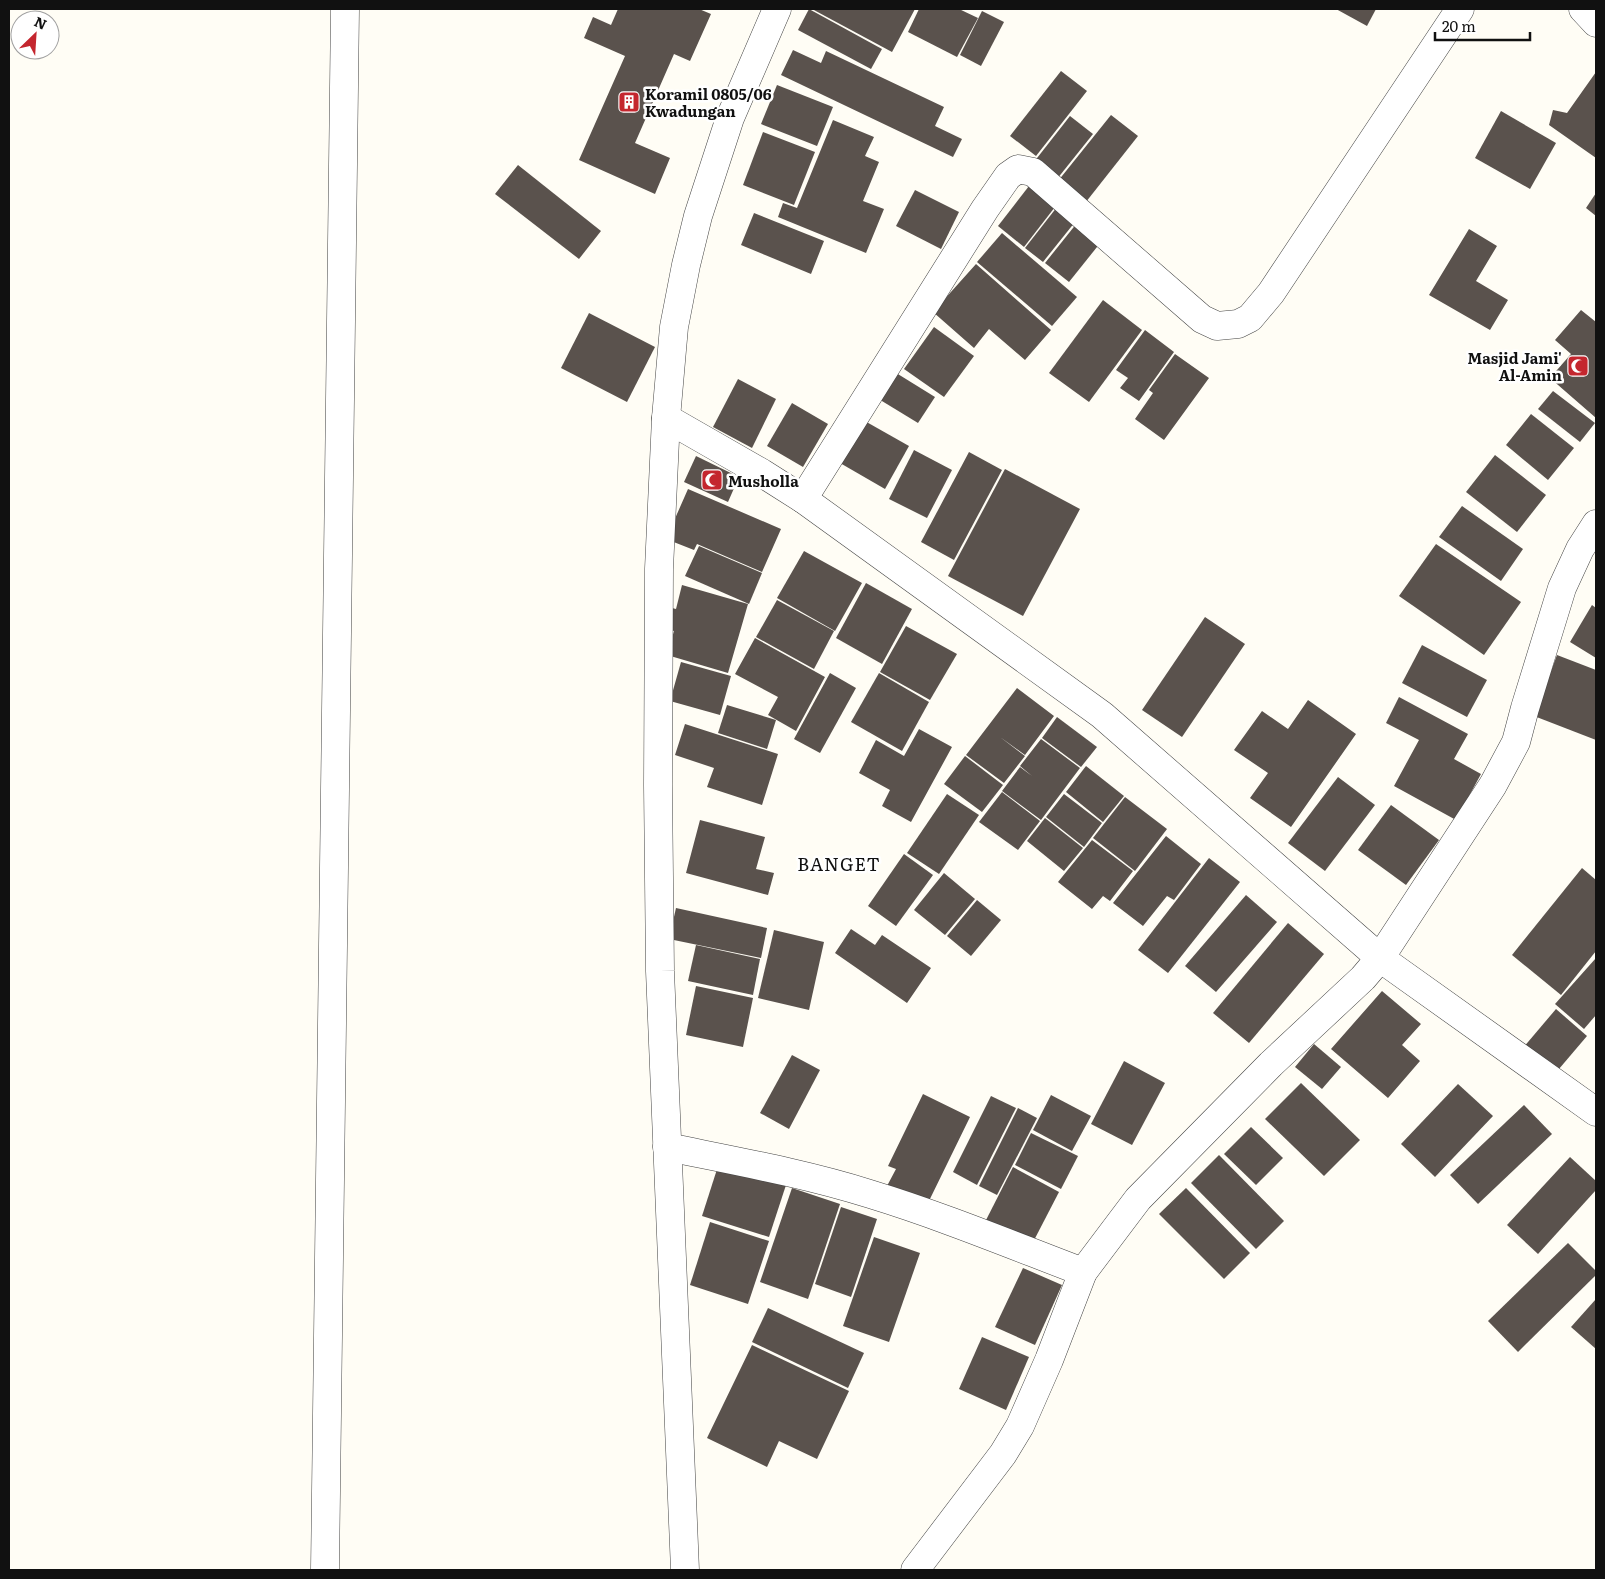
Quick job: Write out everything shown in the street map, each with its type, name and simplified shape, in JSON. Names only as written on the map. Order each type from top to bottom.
[{"type":"street","points":[[325,1570],[345,9]]},
{"type":"street","points":[[685,1570],[660,971],[658,785],[659,569],[666,418],[674,327],[698,216],[730,118],[777,9]]},
{"type":"street","points":[[804,499],[985,209],[1008,176],[1018,170],[1033,172],[1202,319],[1217,326],[1238,324],[1250,318],[1271,293],[1460,9]]},
{"type":"street","points":[[1583,9],[1596,22]]},
{"type":"street","points":[[666,418],[804,499],[1102,715],[1380,958],[1596,1112]]},
{"type":"street","points":[[915,1570],[1003,1454],[1020,1426],[1049,1360],[1083,1272],[1138,1199],[1271,1064],[1363,978],[1380,958],[1493,785],[1516,742],[1562,588],[1580,549],[1596,524]]},
{"type":"street","points":[[667,1147],[790,1172],[869,1194],[926,1212],[1083,1272]]},
{"type":"building","name":"Koramil 0805/06 Kwadungan","points":[[618,9],[699,9],[711,14],[690,61],[674,54],[635,143],[670,158],[655,194],[579,160],[625,56],[584,38],[593,17],[611,25]]},
{"type":"building","points":[[809,9],[882,49],[871,69],[798,30]]},
{"type":"building","points":[[812,9],[915,9],[892,52]]},
{"type":"building","points":[[919,9],[959,9],[978,18],[957,57],[908,32]]},
{"type":"building","points":[[1336,9],[1376,9],[1367,26]]},
{"type":"building","points":[[982,11],[1004,22],[981,66],[960,55]]},
{"type":"building","points":[[793,50],[821,63],[826,51],[944,107],[935,126],[962,139],[953,157],[781,75]]},
{"type":"building","points":[[1061,71],[1087,91],[1036,156],[1010,136]]},
{"type":"building","points":[[1596,72],[1596,158],[1549,125],[1553,110],[1567,113]]},
{"type":"building","points":[[777,85],[833,107],[817,146],[761,124]]},
{"type":"building","points":[[1501,111],[1556,143],[1530,189],[1475,158]]},
{"type":"building","points":[[1111,115],[1138,136],[1082,207],[1054,186]]},
{"type":"building","points":[[1070,116],[1093,134],[1053,184],[1030,167]]},
{"type":"building","points":[[833,120],[874,137],[865,156],[879,162],[863,201],[884,209],[866,253],[778,217],[783,203],[797,208]]},
{"type":"building","points":[[763,132],[815,152],[794,205],[743,185]]},
{"type":"building","points":[[518,165],[601,231],[579,259],[495,194]]},
{"type":"building","points":[[1029,186],[1055,207],[1024,247],[998,226]]},
{"type":"building","points":[[915,190],[959,212],[941,249],[896,226]]},
{"type":"building","points":[[1596,193],[1596,216],[1586,208]]},
{"type":"building","points":[[1057,207],[1075,222],[1043,262],[1025,248]]},
{"type":"building","points":[[754,213],[824,241],[811,274],[741,245]]},
{"type":"building","points":[[1077,223],[1101,242],[1069,282],[1045,263]]},
{"type":"building","points":[[1469,229],[1497,246],[1476,281],[1508,300],[1490,330],[1429,295]]},
{"type":"building","points":[[1002,233],[1077,297],[1052,326],[977,262]]},
{"type":"building","points":[[976,264],[1051,330],[1025,360],[989,329],[974,348],[933,312]]},
{"type":"building","points":[[1103,300],[1142,330],[1089,402],[1049,373]]},
{"type":"building","name":"Masjid Jami' Al-Amin","points":[[1581,310],[1596,322],[1596,418],[1550,378],[1571,354],[1555,340]]},
{"type":"building","points":[[589,313],[655,347],[627,402],[561,368]]},
{"type":"building","points":[[934,327],[974,356],[944,397],[904,369]]},
{"type":"building","points":[[1145,330],[1174,352],[1139,401],[1120,388],[1128,378],[1116,370]]},
{"type":"building","points":[[1175,354],[1209,378],[1164,440],[1135,419],[1153,393],[1149,390]]},
{"type":"building","points":[[893,371],[935,397],[918,423],[877,398]]},
{"type":"building","points":[[738,379],[776,399],[752,448],[713,427]]},
{"type":"building","points":[[1553,391],[1595,423],[1580,442],[1538,409]]},
{"type":"building","points":[[792,403],[828,424],[803,467],[767,446]]},
{"type":"building","points":[[1531,414],[1574,448],[1548,480],[1506,445]]},
{"type":"building","points":[[863,420],[909,446],[885,489],[840,463]]},
{"type":"building","points":[[914,450],[952,470],[927,518],[889,499]]},
{"type":"building","points":[[969,452],[1002,470],[954,560],[921,542]]},
{"type":"building","points":[[1495,455],[1546,495],[1517,532],[1466,492]]},
{"type":"building","name":"Musholla","points":[[696,456],[739,477],[728,502],[684,482]]},
{"type":"building","points":[[1005,469],[1080,509],[1023,616],[948,576]]},
{"type":"building","points":[[688,489],[781,529],[762,572],[697,544],[694,550],[666,539]]},
{"type":"building","points":[[1462,506],[1523,549],[1501,581],[1439,537]]},
{"type":"building","points":[[1436,544],[1521,602],[1484,655],[1399,596]]},
{"type":"building","points":[[699,546],[762,573],[749,604],[685,576]]},
{"type":"building","points":[[804,551],[862,583],[835,631],[777,598]]},
{"type":"building","points":[[866,583],[912,609],[882,664],[836,638]]},
{"type":"building","points":[[682,585],[748,604],[728,673],[667,655],[674,631],[662,628],[668,607],[676,609]]},
{"type":"building","points":[[777,600],[834,631],[814,669],[756,637]]},
{"type":"building","points":[[1592,605],[1596,608],[1596,658],[1570,642]]},
{"type":"building","points":[[1205,617],[1245,644],[1182,737],[1142,710]]},
{"type":"building","points":[[906,626],[957,654],[930,700],[880,672]]},
{"type":"building","points":[[755,638],[825,677],[796,731],[768,715],[778,697],[735,674]]},
{"type":"building","points":[[1422,645],[1487,680],[1467,717],[1402,683]]},
{"type":"building","points":[[1557,655],[1596,670],[1596,740],[1534,716]]},
{"type":"building","points":[[681,662],[731,676],[720,715],[670,701]]},
{"type":"building","points":[[830,673],[856,688],[820,753],[794,739]]},
{"type":"building","points":[[879,673],[929,702],[902,751],[851,722]]},
{"type":"building","points":[[1017,688],[1054,716],[1025,755],[1000,737],[1025,756],[1004,783],[966,755]]},
{"type":"building","points":[[1399,697],[1468,734],[1454,759],[1481,774],[1456,820],[1394,786],[1419,740],[1386,723]]},
{"type":"building","points":[[1308,700],[1356,734],[1291,827],[1250,798],[1268,773],[1234,750],[1262,711],[1288,729]]},
{"type":"building","points":[[727,705],[776,720],[767,749],[718,733]]},
{"type":"building","points":[[1057,717],[1097,747],[1081,767],[1042,738]]},
{"type":"building","points":[[685,724],[778,754],[762,805],[707,787],[714,768],[675,755]]},
{"type":"building","points":[[919,729],[952,747],[911,822],[882,806],[890,790],[859,773],[876,740],[904,756]]},
{"type":"building","points":[[1041,739],[1080,768],[1041,820],[1002,791],[1020,767],[1032,776],[1020,766]]},
{"type":"building","points":[[965,756],[1003,785],[982,812],[944,784]]},
{"type":"building","points":[[1086,766],[1124,796],[1103,822],[1066,792]]},
{"type":"building","points":[[1338,777],[1375,805],[1325,871],[1288,843]]},
{"type":"building","points":[[1002,792],[1040,821],[1018,850],[979,822]]},
{"type":"building","points":[[947,794],[979,815],[939,874],[907,853]]},
{"type":"building","points":[[1064,794],[1102,823],[1084,847],[1046,817]]},
{"type":"building","points":[[1125,797],[1167,829],[1135,871],[1093,838]]},
{"type":"building","points":[[1391,805],[1439,840],[1406,885],[1358,850]]},
{"type":"building","points":[[1045,818],[1083,848],[1064,871],[1027,841]]},
{"type":"building","points":[[700,820],[765,837],[756,869],[774,873],[768,895],[686,873]]},
{"type":"building","points":[[1166,836],[1201,864],[1174,900],[1167,896],[1143,926],[1113,903]]},
{"type":"building","points":[[1092,840],[1133,871],[1110,901],[1103,896],[1092,909],[1058,882]]},
{"type":"building","points":[[904,854],[933,875],[896,926],[868,906]]},
{"type":"building","points":[[1209,858],[1240,882],[1168,973],[1138,950]]},
{"type":"building","points":[[1582,868],[1596,880],[1596,951],[1561,995],[1512,955]]},
{"type":"building","points":[[944,873],[975,899],[945,935],[914,910]]},
{"type":"building","points":[[1246,895],[1277,922],[1216,992],[1185,966]]},
{"type":"building","points":[[977,900],[1001,920],[971,956],[947,936]]},
{"type":"building","points":[[676,908],[767,928],[761,958],[669,939]]},
{"type":"building","points":[[1288,923],[1324,954],[1249,1043],[1213,1013]]},
{"type":"building","points":[[851,929],[875,945],[882,935],[931,968],[907,1003],[835,953]]},
{"type":"building","points":[[774,930],[824,942],[809,1010],[758,998]]},
{"type":"building","points":[[696,945],[760,959],[753,995],[688,981]]},
{"type":"building","points":[[1596,958],[1596,1015],[1584,1029],[1555,1004]]},
{"type":"building","points":[[696,986],[753,998],[743,1047],[686,1035]]},
{"type":"building","points":[[1382,991],[1421,1024],[1402,1045],[1420,1061],[1388,1098],[1331,1049]]},
{"type":"building","points":[[1556,1009],[1587,1036],[1553,1076],[1522,1049]]},
{"type":"building","points":[[1314,1044],[1341,1067],[1322,1089],[1295,1067]]},
{"type":"building","points":[[792,1055],[820,1070],[789,1129],[760,1113]]},
{"type":"building","points":[[1124,1061],[1165,1083],[1132,1145],[1091,1124]]},
{"type":"building","points":[[1301,1083],[1360,1140],[1324,1176],[1265,1119]]},
{"type":"building","points":[[1458,1084],[1493,1116],[1435,1177],[1401,1144]]},
{"type":"building","points":[[923,1094],[970,1117],[927,1205],[887,1186],[896,1169],[888,1166]]},
{"type":"building","points":[[1051,1095],[1091,1116],[1072,1151],[1033,1130]]},
{"type":"building","points":[[991,1096],[1016,1108],[977,1185],[953,1172]]},
{"type":"building","points":[[1524,1105],[1552,1134],[1478,1204],[1450,1175]]},
{"type":"building","points":[[1018,1108],[1037,1118],[997,1195],[979,1186]]},
{"type":"building","points":[[1251,1127],[1283,1158],[1256,1185],[1224,1154]]},
{"type":"building","points":[[1031,1133],[1078,1156],[1061,1189],[1015,1165]]},
{"type":"building","points":[[1219,1155],[1284,1221],[1256,1249],[1191,1183]]},
{"type":"building","points":[[1570,1157],[1596,1181],[1596,1190],[1538,1254],[1507,1225]]},
{"type":"building","points":[[719,1163],[786,1185],[769,1237],[702,1216]]},
{"type":"building","points":[[1013,1167],[1059,1192],[1030,1248],[984,1224]]},
{"type":"building","points":[[792,1188],[840,1204],[808,1299],[760,1282]]},
{"type":"building","points":[[1186,1188],[1250,1253],[1224,1279],[1159,1214]]},
{"type":"building","points":[[841,1207],[877,1219],[851,1297],[815,1284]]},
{"type":"building","points":[[710,1222],[769,1241],[748,1304],[690,1285]]},
{"type":"building","points":[[874,1237],[920,1253],[889,1342],[843,1326]]},
{"type":"building","points":[[1568,1243],[1596,1271],[1596,1275],[1518,1352],[1488,1321]]},
{"type":"building","points":[[1023,1268],[1062,1285],[1035,1345],[995,1327]]},
{"type":"building","points":[[1596,1299],[1596,1349],[1571,1327]]},
{"type":"building","points":[[768,1308],[864,1353],[848,1388],[752,1342]]},
{"type":"building","points":[[982,1337],[1029,1357],[1006,1410],[959,1389]]},
{"type":"building","points":[[752,1345],[849,1391],[817,1459],[779,1441],[767,1467],[707,1438]]},
{"type":"place","name":"Koramil 0805/06 Kwadungan","points":[[629,102]]},
{"type":"place","name":"Masjid Jami' Al-Amin","points":[[1578,366]]},
{"type":"place","name":"Musholla","points":[[712,480]]},
{"type":"district","name":"BANGET","points":[[839,863]]}]
